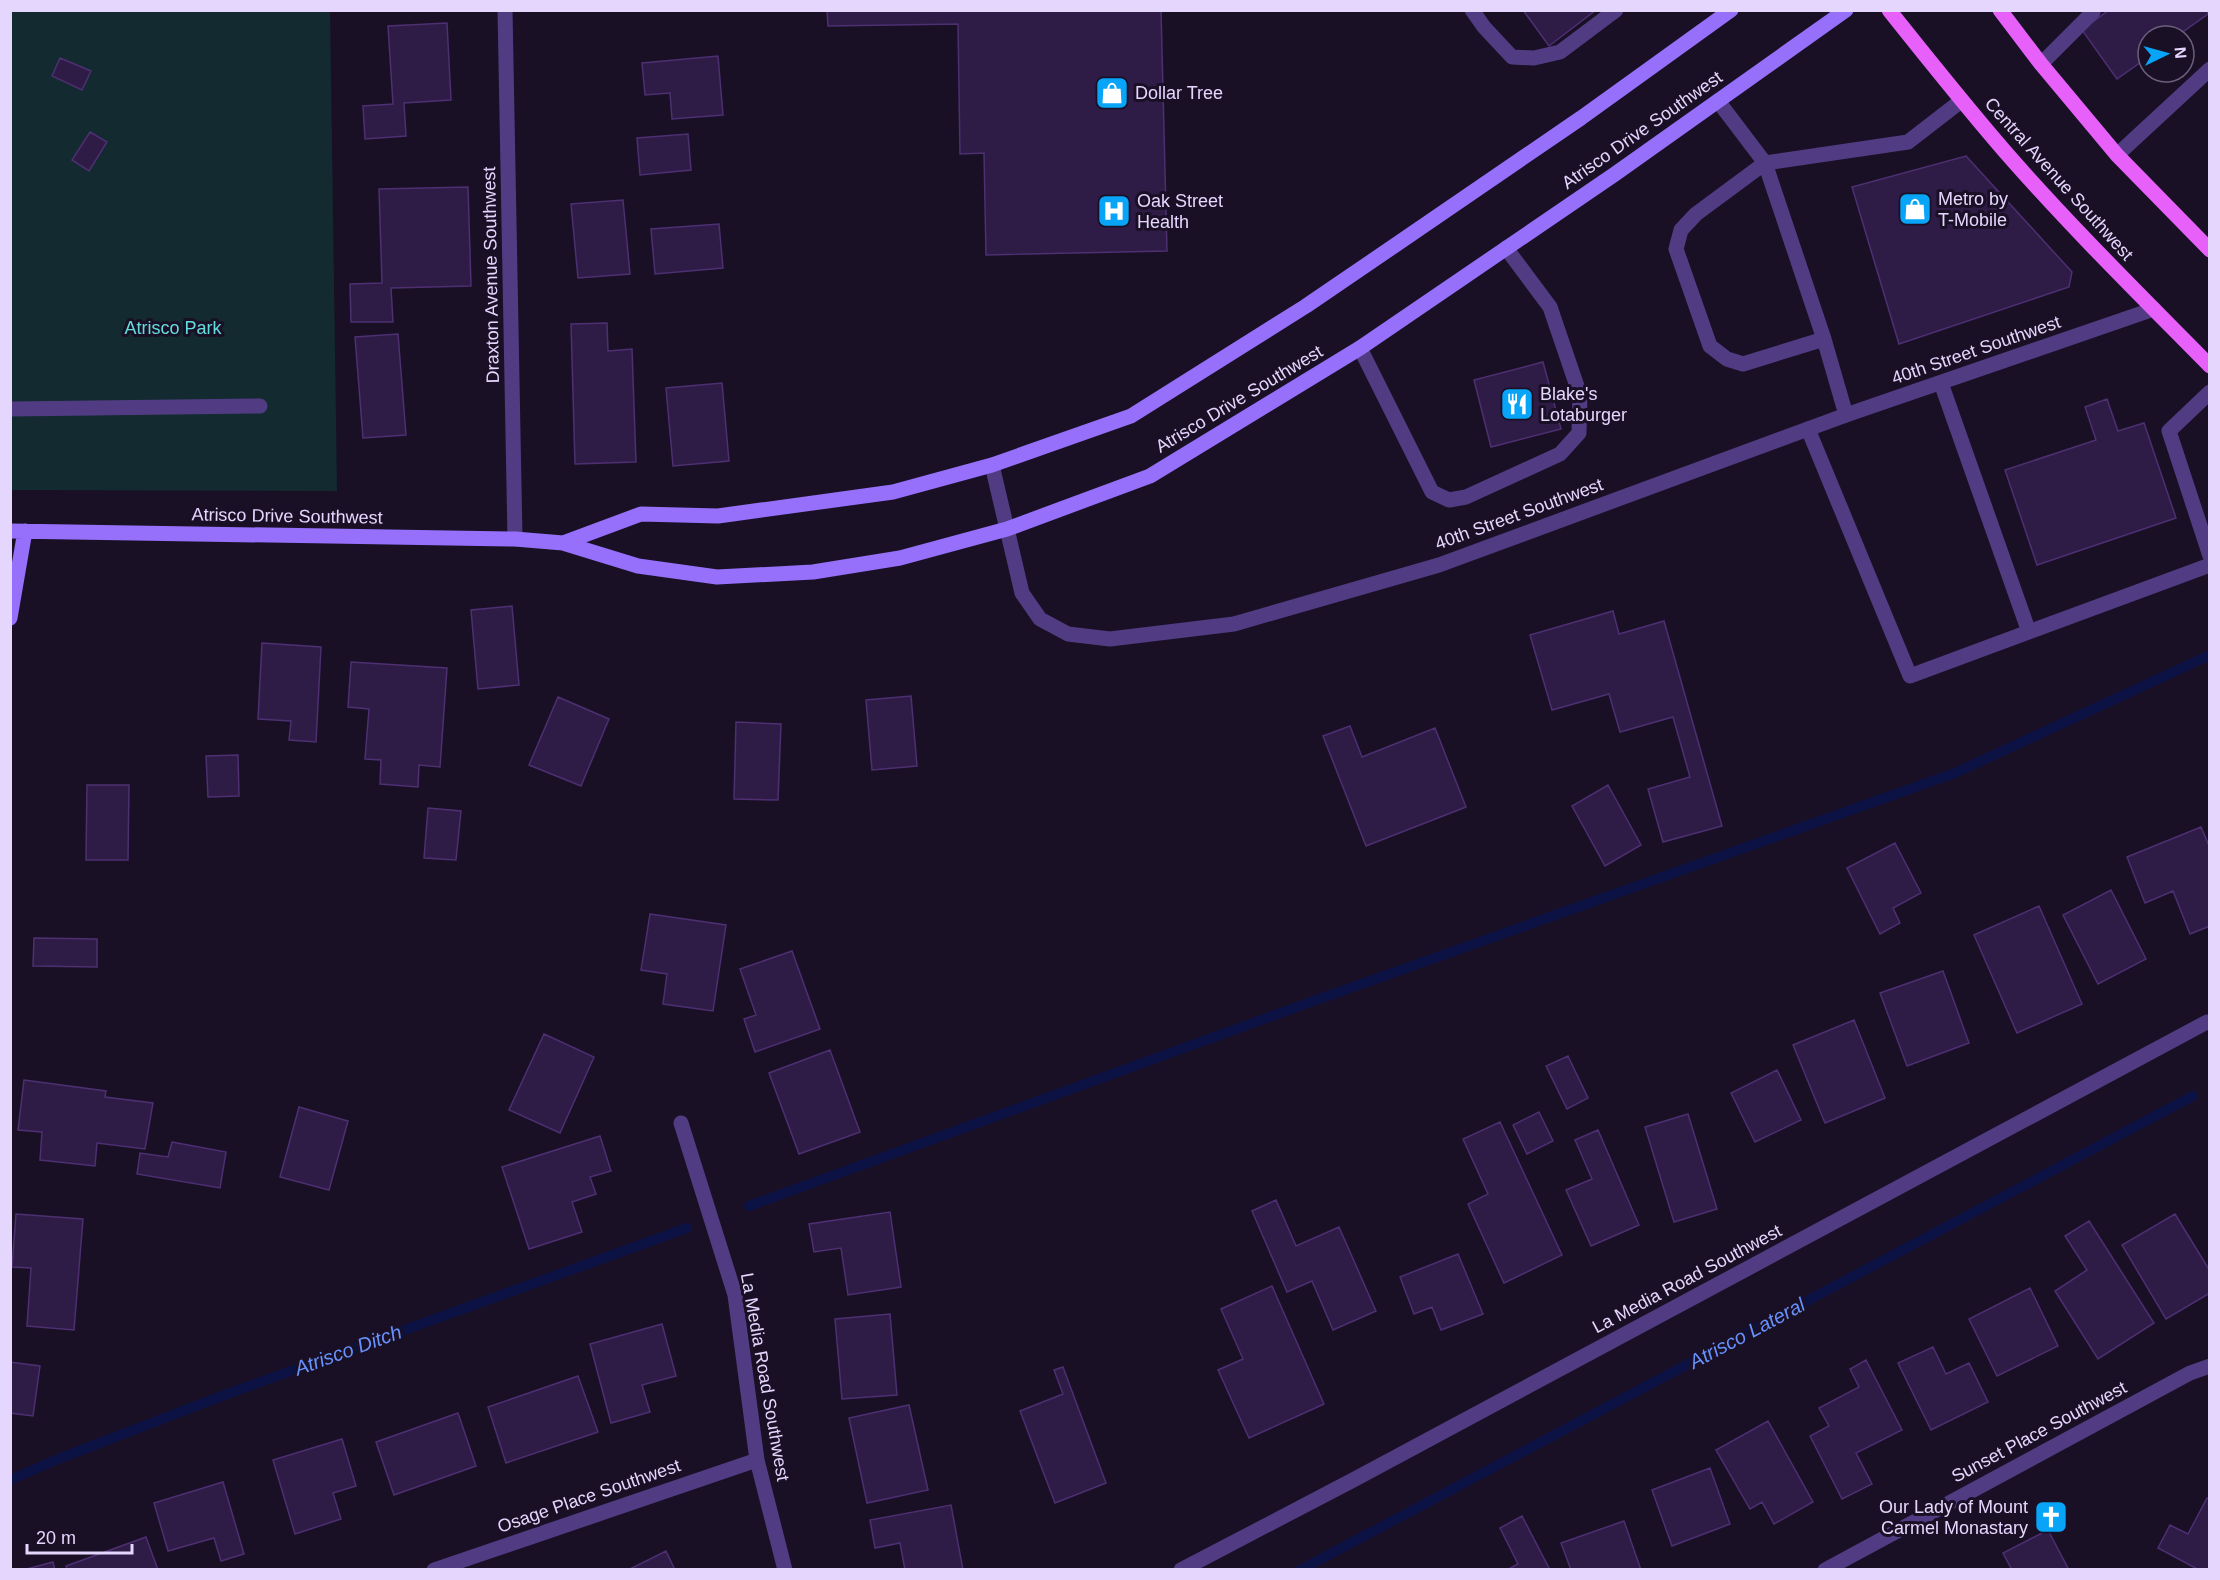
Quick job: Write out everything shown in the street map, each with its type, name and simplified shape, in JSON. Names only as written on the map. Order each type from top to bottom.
[{"type":"main road","name":"Atrisco Drive Southwest","points":[[563,543],[641,514],[718,516],[893,492],[992,465],[1131,416],[1306,306],[1581,118],[1731,10]]},
{"type":"main road","name":"Atrisco Drive Southwest","points":[[18,531],[515,539],[563,543],[638,566],[717,577],[813,572],[900,558],[1007,529],[1150,476],[1360,348],[1846,10]]},
{"type":"main road","name":"Central Avenue Southwest","points":[[1888,10],[1961,100],[2087,242],[2210,366]]},
{"type":"main road","points":[[2000,10],[2041,64],[2117,155],[2210,250]]},
{"type":"main road","points":[[10,618],[18,531]]},
{"type":"street","name":"Draxton Avenue Southwest","points":[[505,10],[515,539]]},
{"type":"street","points":[[1472,10],[1484,27],[1512,57],[1534,58],[1560,52],[1616,10]]},
{"type":"street","points":[[2041,64],[2093,12],[2092,10]]},
{"type":"street","points":[[2117,155],[2210,69]]},
{"type":"street","points":[[1824,339],[1743,364],[1727,359],[1710,346],[1676,249],[1681,230],[1696,214],[1765,163],[1908,142],[1961,100]]},
{"type":"street","points":[[1718,101],[1765,163],[1824,339],[1846,415]]},
{"type":"street","points":[[1360,348],[1432,492],[1449,500],[1466,497],[1560,454],[1579,433],[1580,395],[1550,308],[1506,248]]},
{"type":"street","name":"40th Street Southwest","points":[[992,465],[1022,593],[1040,619],[1068,634],[1110,639],[1234,624],[1439,565],[1846,415],[2154,309]]},
{"type":"street","points":[[1941,383],[2029,632]]},
{"type":"street","points":[[2210,392],[2169,431],[2210,556]]},
{"type":"street","points":[[10,409],[260,406]]},
{"type":"street","points":[[1808,429],[1910,676],[2210,565]]},
{"type":"street","name":"La Media Road Southwest","points":[[1181,1569],[1356,1479],[2207,1022],[2210,1023]]},
{"type":"street","name":"La Media Road Southwest","points":[[681,1123],[735,1295],[757,1460],[785,1569]]},
{"type":"street","name":"Sunset Place Southwest","points":[[1825,1569],[2190,1373],[2210,1366]]},
{"type":"street","name":"Osage Place Southwest","points":[[434,1569],[757,1460]]},
{"type":"green space","name":"Atrisco Park","points":[[11,11],[330,11],[337,491],[11,490]]},
{"type":"building","points":[[827,10],[1161,10],[1167,251],[986,255],[984,153],[960,154],[958,24],[828,26]]},
{"type":"building","points":[[1523,10],[1596,10],[1549,46]]},
{"type":"building","points":[[2109,10],[2206,10],[2208,14],[2194,24],[2136,24],[2136,66],[2117,79],[2082,30]]},
{"type":"building","points":[[447,23],[451,100],[404,103],[406,136],[365,139],[363,106],[393,104],[388,26]]},
{"type":"building","points":[[718,56],[723,115],[672,119],[670,93],[645,95],[642,63]]},
{"type":"building","points":[[60,58],[91,71],[82,90],[52,76]]},
{"type":"building","points":[[90,132],[107,142],[89,171],[72,160]]},
{"type":"building","points":[[688,134],[691,170],[640,175],[637,138]]},
{"type":"building","points":[[1966,156],[2072,272],[2069,287],[1899,344],[1852,187]]},
{"type":"building","points":[[468,187],[471,286],[391,288],[393,322],[351,322],[350,284],[382,283],[379,189]]},
{"type":"building","points":[[623,200],[630,274],[578,278],[571,204]]},
{"type":"building","points":[[719,224],[723,268],[655,274],[651,229]]},
{"type":"building","points":[[607,323],[608,351],[632,349],[636,462],[575,464],[571,324]]},
{"type":"building","points":[[398,334],[406,435],[363,438],[355,337]]},
{"type":"building","name":"Blake's Lotaburger","points":[[1543,362],[1561,429],[1491,447],[1474,380]]},
{"type":"building","points":[[722,383],[729,461],[673,466],[666,388]]},
{"type":"building","points":[[2107,399],[2118,431],[2144,423],[2176,518],[2037,565],[2005,470],[2096,440],[2085,407]]},
{"type":"building","points":[[512,606],[519,685],[478,689],[471,610]]},
{"type":"building","points":[[1613,611],[1619,634],[1664,621],[1722,826],[1663,842],[1648,789],[1690,777],[1673,717],[1620,732],[1609,694],[1552,710],[1530,635]]},
{"type":"building","points":[[262,643],[321,647],[316,742],[289,740],[291,721],[258,719]]},
{"type":"building","points":[[351,662],[447,668],[440,767],[419,765],[418,787],[380,784],[381,760],[365,759],[369,709],[348,707]]},
{"type":"building","points":[[911,696],[917,766],[872,770],[866,700]]},
{"type":"building","points":[[558,697],[609,719],[581,786],[529,765]]},
{"type":"building","points":[[736,722],[781,724],[778,800],[734,799]]},
{"type":"building","points":[[1350,726],[1362,757],[1435,728],[1466,807],[1366,846],[1323,736]]},
{"type":"building","points":[[238,755],[239,796],[208,797],[206,756]]},
{"type":"building","points":[[87,785],[129,785],[128,860],[86,860]]},
{"type":"building","points":[[1608,785],[1641,845],[1605,866],[1572,806]]},
{"type":"building","points":[[428,808],[461,811],[456,860],[424,858]]},
{"type":"building","points":[[2201,827],[2210,848],[2210,926],[2190,934],[2173,891],[2145,903],[2127,857]]},
{"type":"building","points":[[1895,843],[1921,893],[1893,908],[1900,923],[1880,934],[1847,868]]},
{"type":"building","points":[[2111,890],[2146,959],[2098,984],[2063,915]]},
{"type":"building","points":[[2039,906],[2082,1004],[2017,1033],[1974,935]]},
{"type":"building","points":[[650,914],[726,925],[713,1011],[663,1004],[667,974],[641,970]]},
{"type":"building","points":[[34,938],[97,939],[97,967],[33,966]]},
{"type":"building","points":[[792,951],[820,1029],[755,1052],[744,1019],[756,1015],[740,969]]},
{"type":"building","points":[[1943,971],[1969,1043],[1907,1066],[1880,993]]},
{"type":"building","points":[[1854,1020],[1885,1098],[1825,1123],[1793,1045]]},
{"type":"building","points":[[544,1034],[594,1057],[560,1133],[509,1110]]},
{"type":"building","points":[[830,1050],[860,1132],[799,1154],[769,1073]]},
{"type":"building","points":[[1568,1056],[1588,1098],[1567,1109],[1546,1066]]},
{"type":"building","points":[[1777,1070],[1801,1120],[1755,1142],[1731,1093]]},
{"type":"building","points":[[24,1080],[106,1091],[105,1097],[153,1103],[145,1149],[97,1143],[95,1166],[40,1160],[42,1132],[18,1130]]},
{"type":"building","points":[[299,1107],[348,1121],[329,1190],[280,1177]]},
{"type":"building","points":[[1539,1112],[1553,1141],[1527,1154],[1513,1125]]},
{"type":"building","points":[[1688,1114],[1717,1209],[1674,1222],[1645,1127]]},
{"type":"building","points":[[1500,1122],[1562,1255],[1504,1283],[1468,1204],[1488,1194],[1463,1139]]},
{"type":"building","points":[[1598,1130],[1639,1225],[1591,1246],[1566,1190],[1592,1179],[1575,1140]]},
{"type":"building","points":[[600,1136],[611,1171],[590,1177],[596,1194],[572,1202],[582,1232],[529,1249],[502,1167]]},
{"type":"building","points":[[172,1142],[226,1152],[220,1188],[137,1174],[140,1153],[168,1157]]},
{"type":"building","points":[[1276,1200],[1296,1246],[1339,1227],[1376,1311],[1333,1330],[1312,1281],[1287,1292],[1252,1211]]},
{"type":"building","points":[[890,1212],[901,1287],[848,1295],[841,1248],[814,1252],[809,1224]]},
{"type":"building","points":[[16,1214],[83,1219],[74,1330],[27,1326],[31,1268],[12,1267]]},
{"type":"building","points":[[2175,1214],[2210,1271],[2210,1293],[2166,1319],[2122,1245]]},
{"type":"building","points":[[2089,1221],[2154,1323],[2098,1359],[2055,1291],[2087,1270],[2065,1236]]},
{"type":"building","points":[[1458,1254],[1483,1314],[1441,1330],[1432,1307],[1414,1314],[1400,1277]]},
{"type":"building","points":[[1272,1286],[1324,1404],[1249,1438],[1218,1370],[1243,1359],[1221,1309]]},
{"type":"building","points":[[2030,1288],[2058,1346],[1997,1376],[1969,1319]]},
{"type":"building","points":[[890,1314],[897,1395],[842,1399],[835,1319]]},
{"type":"building","points":[[662,1324],[676,1376],[642,1385],[650,1412],[611,1423],[590,1344]]},
{"type":"building","points":[[1933,1347],[1946,1374],[1969,1363],[1988,1402],[1931,1430],[1898,1363]]},
{"type":"building","points":[[1866,1360],[1902,1430],[1856,1453],[1872,1484],[1842,1499],[1810,1436],[1829,1426],[1819,1408],[1859,1387],[1850,1369]]},
{"type":"building","points":[[10,1362],[40,1366],[33,1416],[10,1413]]},
{"type":"building","points":[[1063,1367],[1106,1483],[1055,1503],[1020,1411],[1063,1394],[1054,1370]]},
{"type":"building","points":[[578,1376],[598,1432],[506,1463],[488,1407]]},
{"type":"building","points":[[909,1405],[928,1490],[867,1503],[849,1418]]},
{"type":"building","points":[[458,1413],[476,1466],[394,1495],[376,1442]]},
{"type":"building","points":[[1768,1421],[1813,1502],[1774,1524],[1762,1502],[1750,1509],[1716,1450]]},
{"type":"building","points":[[342,1439],[356,1486],[333,1493],[341,1519],[295,1534],[273,1460]]},
{"type":"building","points":[[1710,1468],[1730,1524],[1672,1546],[1652,1490]]},
{"type":"building","points":[[223,1482],[244,1554],[221,1561],[214,1538],[168,1551],[154,1503]]},
{"type":"building","points":[[2207,1498],[2210,1500],[2210,1570],[2199,1570],[2158,1548],[2170,1525],[2188,1534]]},
{"type":"building","points":[[951,1505],[963,1570],[905,1570],[900,1543],[875,1548],[870,1520]]},
{"type":"building","points":[[1522,1516],[1550,1570],[1507,1570],[1518,1564],[1500,1528]]},
{"type":"building","points":[[1624,1521],[1641,1570],[1571,1570],[1561,1543]]},
{"type":"building","points":[[2048,1530],[2069,1570],[2012,1570],[2003,1553]]},
{"type":"building","points":[[146,1537],[158,1570],[67,1570],[66,1566]]},
{"type":"building","points":[[666,1551],[675,1570],[628,1570]]},
{"type":"building","points":[[53,1562],[55,1570],[23,1570]]},
{"type":"waterway","points":[[749,1206],[1305,1004],[1955,773],[2210,655]]},
{"type":"waterway","name":"Atrisco Lateral","points":[[1300,1570],[2193,1096]]},
{"type":"waterway","name":"Atrisco Ditch","points":[[10,1480],[58,1459],[227,1394],[687,1228]]},
{"type":"place","name":"Dollar Tree","points":[[1112,93]]},
{"type":"place","name":"Metro by T-Mobile","points":[[1915,209]]},
{"type":"place","name":"Oak Street Health","points":[[1114,211]]},
{"type":"place","name":"Blake's Lotaburger","points":[[1517,404]]},
{"type":"place","name":"Our Lady of Mount Carmel Monastary","points":[[2051,1517]]}]
